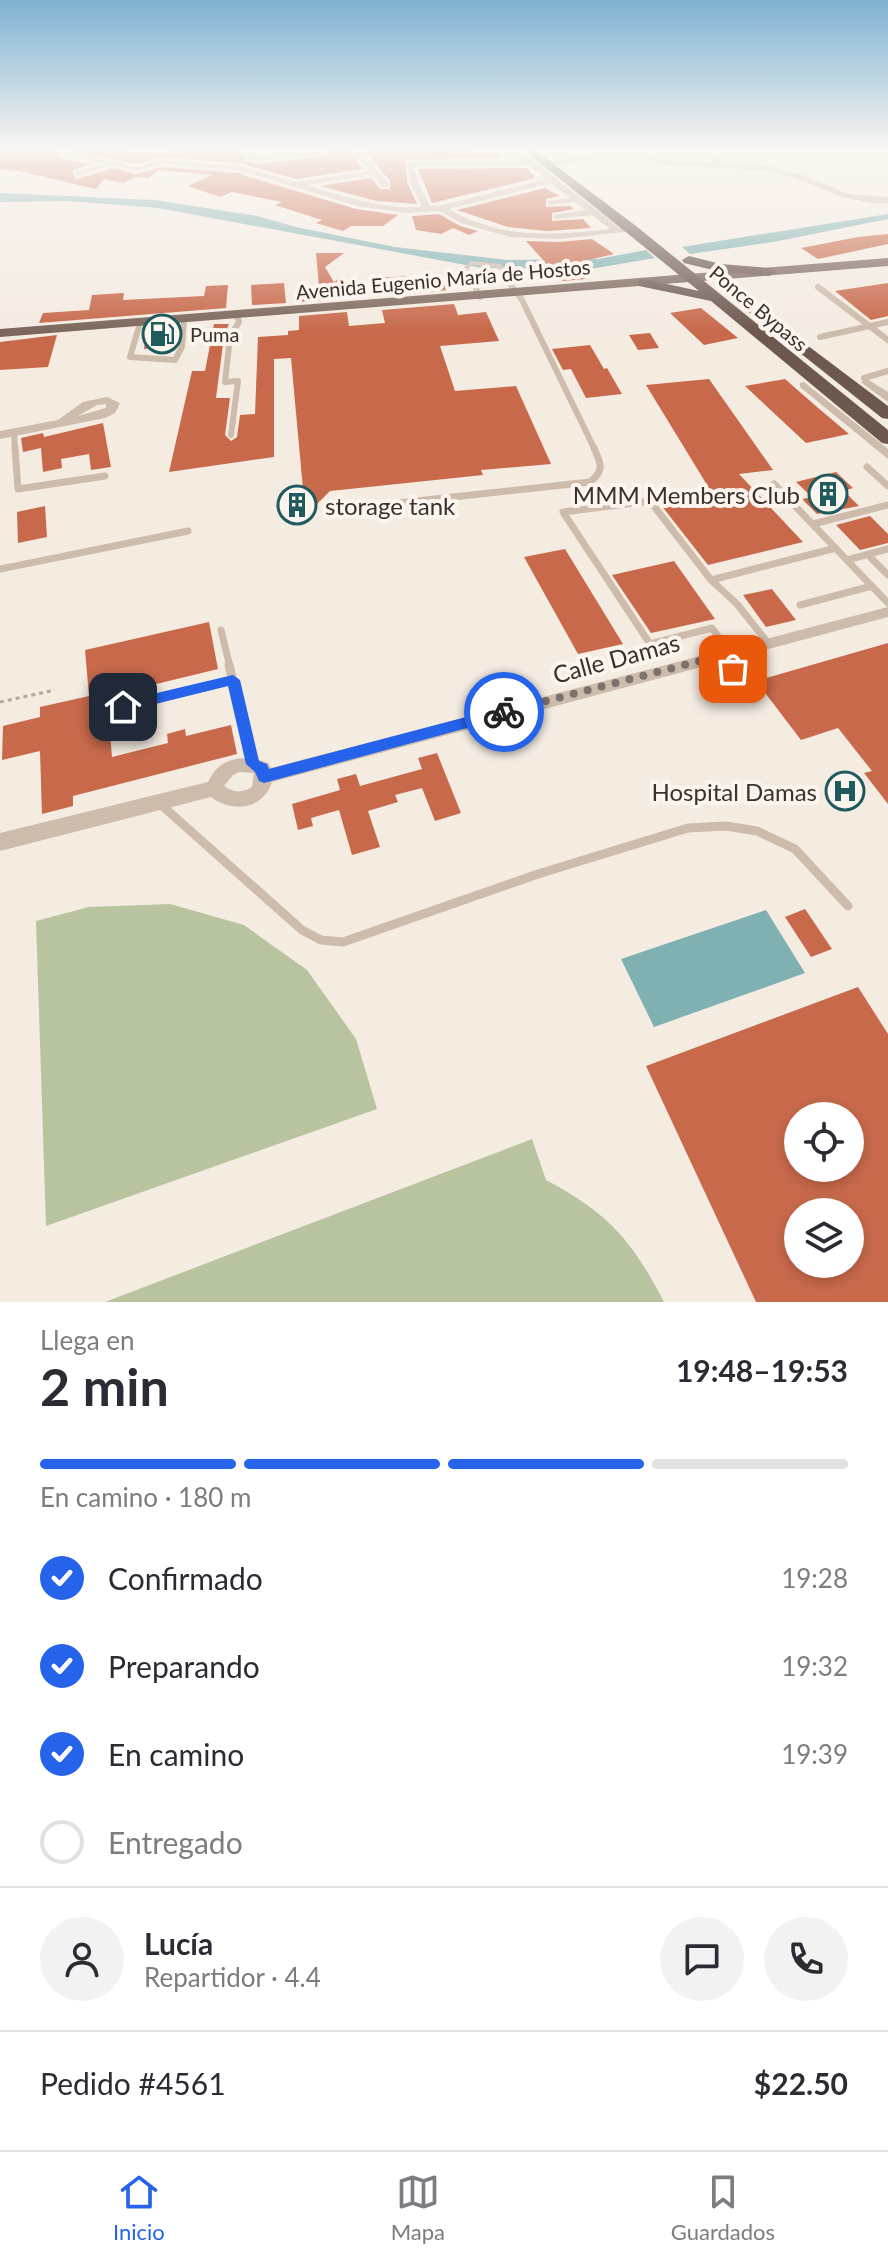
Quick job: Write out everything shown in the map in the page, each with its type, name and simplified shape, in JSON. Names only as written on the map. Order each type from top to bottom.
[{"type":"highway","name":"Ponce Bypass","points":[[600,211],[669,260],[888,439]]},
{"type":"highway","name":"Ponce Bypass","points":[[629,211],[710,277],[745,296],[888,414]]},
{"type":"highway","points":[[644,283],[670,271],[669,260]]},
{"type":"highway","points":[[689,260],[721,268],[769,272]]},
{"type":"highway","points":[[745,296],[748,279],[769,272]]},
{"type":"highway","points":[[644,283],[700,293],[721,303]]},
{"type":"highway","points":[[820,337],[823,351],[847,382]]},
{"type":"highway","points":[[790,360],[804,385]]},
{"type":"main road","name":"Avenida Eugenio María de Hostos","points":[[0,333],[888,262]]},
{"type":"street","points":[[447,211],[478,227],[510,234],[571,238],[625,230]]},
{"type":"street","points":[[557,217],[594,212],[625,230]]},
{"type":"street","points":[[867,382],[888,398]]},
{"type":"street","points":[[804,385],[888,455]]},
{"type":"street","points":[[0,435],[63,422]]},
{"type":"street","name":"Calle Damas","points":[[0,842],[214,788],[225,769],[236,765],[258,770],[888,612]]},
{"type":"street","name":"Calle Damas","points":[[214,788],[219,796],[231,801],[248,799],[264,783],[258,770]]},
{"type":"lane","points":[[334,510],[576,485],[590,482],[600,474],[602,465],[522,300],[515,294],[500,266],[472,263],[466,268],[480,297]]},
{"type":"lane","points":[[469,274],[505,275]]},
{"type":"lane","points":[[818,287],[888,340]]},
{"type":"lane","points":[[231,435],[238,381],[225,382],[230,337],[239,322],[237,316]]},
{"type":"lane","points":[[140,323],[130,357],[175,360],[182,347],[184,319]]},
{"type":"lane","points":[[820,337],[888,322]]},
{"type":"lane","points":[[867,382],[864,378],[868,375],[888,371]]},
{"type":"lane","points":[[14,432],[18,489],[105,476]]},
{"type":"lane","points":[[867,467],[888,486]]},
{"type":"lane","points":[[774,484],[888,603]]},
{"type":"lane","points":[[684,493],[650,501],[563,512],[650,644],[712,628],[744,683]]},
{"type":"lane","points":[[650,501],[711,580],[737,604],[768,643]]},
{"type":"lane","points":[[813,524],[888,505]]},
{"type":"lane","points":[[0,569],[188,531]]},
{"type":"lane","points":[[711,580],[836,548]]},
{"type":"lane","points":[[847,560],[888,549]]},
{"type":"lane","points":[[868,555],[888,575]]},
{"type":"lane","points":[[800,605],[872,586]]},
{"type":"lane","points":[[221,630],[258,770]]},
{"type":"lane","points":[[123,707],[233,680]]},
{"type":"lane","points":[[158,802],[302,930],[321,940],[343,942],[538,874],[688,828],[726,826],[757,831],[795,849],[848,906]]},
{"type":"path","points":[[0,702],[55,690]]},
{"type":"green space","points":[[170,904],[244,925],[307,970],[356,1039],[377,1109],[46,1226],[36,921],[89,907]]},
{"type":"green space","points":[[532,1139],[546,1180],[586,1204],[616,1230],[641,1261],[664,1302],[105,1302]]},
{"type":"water","points":[[173,211],[223,211],[395,247],[508,260],[598,259],[646,250],[655,258],[590,269],[482,268]]},
{"type":"water","points":[[888,214],[888,219],[773,242],[690,254],[682,247]]},
{"type":"water","points":[[766,910],[805,973],[654,1027],[621,959]]},
{"type":"building","points":[[293,211],[368,211],[398,215],[383,226],[351,226],[343,231],[316,223],[322,220]]},
{"type":"building","points":[[459,211],[564,211],[552,213],[552,221],[583,219],[591,228],[547,231],[508,227]]},
{"type":"building","points":[[439,214],[460,226],[478,231],[469,235],[453,228],[441,234],[416,230],[412,216]]},
{"type":"building","points":[[888,234],[888,244],[818,259],[801,248],[858,237]]},
{"type":"building","points":[[592,239],[614,254],[576,263],[586,279],[562,281],[526,241],[559,242]]},
{"type":"building","points":[[316,253],[344,253],[325,267],[334,282],[342,277],[346,298],[300,302],[300,298],[320,297]]},
{"type":"building","points":[[411,276],[413,282],[445,280],[449,290],[379,296],[375,278]]},
{"type":"building","points":[[284,283],[286,303],[252,305],[251,285]]},
{"type":"building","points":[[888,283],[888,316],[871,320],[835,291]]},
{"type":"building","points":[[228,285],[226,308],[39,323],[43,313],[89,310],[92,295],[124,293],[123,300],[204,296],[206,286]]},
{"type":"building","points":[[454,304],[458,315],[486,312],[499,341],[440,346],[455,391],[516,386],[551,464],[481,470],[483,475],[330,491],[305,516],[276,506],[288,494],[304,500],[291,358],[274,359],[274,457],[169,472],[192,371],[205,371],[214,324],[229,324],[224,336],[216,398],[230,398],[225,435],[231,441],[237,437],[240,415],[255,414],[258,337],[288,335],[288,331],[299,330],[299,316],[347,312],[349,326],[385,323],[382,310]]},
{"type":"building","points":[[701,308],[738,338],[704,345],[670,313]]},
{"type":"building","points":[[176,326],[175,340],[170,340],[170,346],[144,349],[147,328]]},
{"type":"building","points":[[650,333],[659,348],[638,350],[629,335]]},
{"type":"building","points":[[57,335],[48,367],[0,370],[0,342]]},
{"type":"building","points":[[590,345],[622,394],[586,398],[571,369],[563,370],[552,349]]},
{"type":"building","points":[[709,379],[773,470],[739,474],[803,542],[708,565],[661,505],[712,493],[646,385]]},
{"type":"building","points":[[785,379],[849,434],[806,443],[745,386]]},
{"type":"building","points":[[103,423],[111,467],[91,470],[89,454],[61,459],[62,468],[43,472],[41,448],[23,452],[21,438],[43,433],[44,437]]},
{"type":"building","name":"MMM Members Club","points":[[836,472],[853,488],[844,491],[859,506],[817,514],[802,499],[812,497],[796,482]]},
{"type":"building","points":[[45,506],[47,537],[18,543],[17,512]]},
{"type":"building","points":[[870,516],[888,534],[888,543],[860,550],[836,525]]},
{"type":"building","points":[[565,549],[623,644],[578,654],[524,557]]},
{"type":"building","points":[[674,561],[715,619],[651,633],[612,575]]},
{"type":"building","points":[[772,589],[796,620],[766,627],[743,595]]},
{"type":"building","points":[[209,622],[218,669],[107,696],[112,757],[168,743],[167,734],[185,729],[186,736],[231,725],[237,754],[73,796],[73,806],[42,814],[40,751],[2,760],[3,726],[40,717],[40,707],[89,696],[85,650]]},
{"type":"building","points":[[888,643],[888,804],[864,773],[872,771],[838,728],[801,740],[756,681]]},
{"type":"building","points":[[437,753],[461,813],[435,821],[422,788],[395,795],[398,802],[368,811],[380,847],[352,855],[339,810],[311,818],[313,826],[298,830],[292,804],[340,790],[337,779],[356,774],[360,786],[422,769],[418,758]]},
{"type":"building","points":[[805,909],[832,949],[811,957],[785,917]]},
{"type":"building","points":[[858,987],[888,1034],[888,1302],[756,1302],[646,1066]]},
{"type":"way so far","points":[[504,712],[723,655],[733,669]]},
{"type":"place","name":"Puma","points":[[162,334]]},
{"type":"place","name":"MMM Members Club","points":[[828,494]]},
{"type":"place","name":"storage tank","points":[[297,505]]},
{"type":"place","name":"Hospital Damas","points":[[845,791]]},
{"type":"route","points":[[123,707],[233,680],[253,764],[262,768],[264,777],[504,712]]}]
